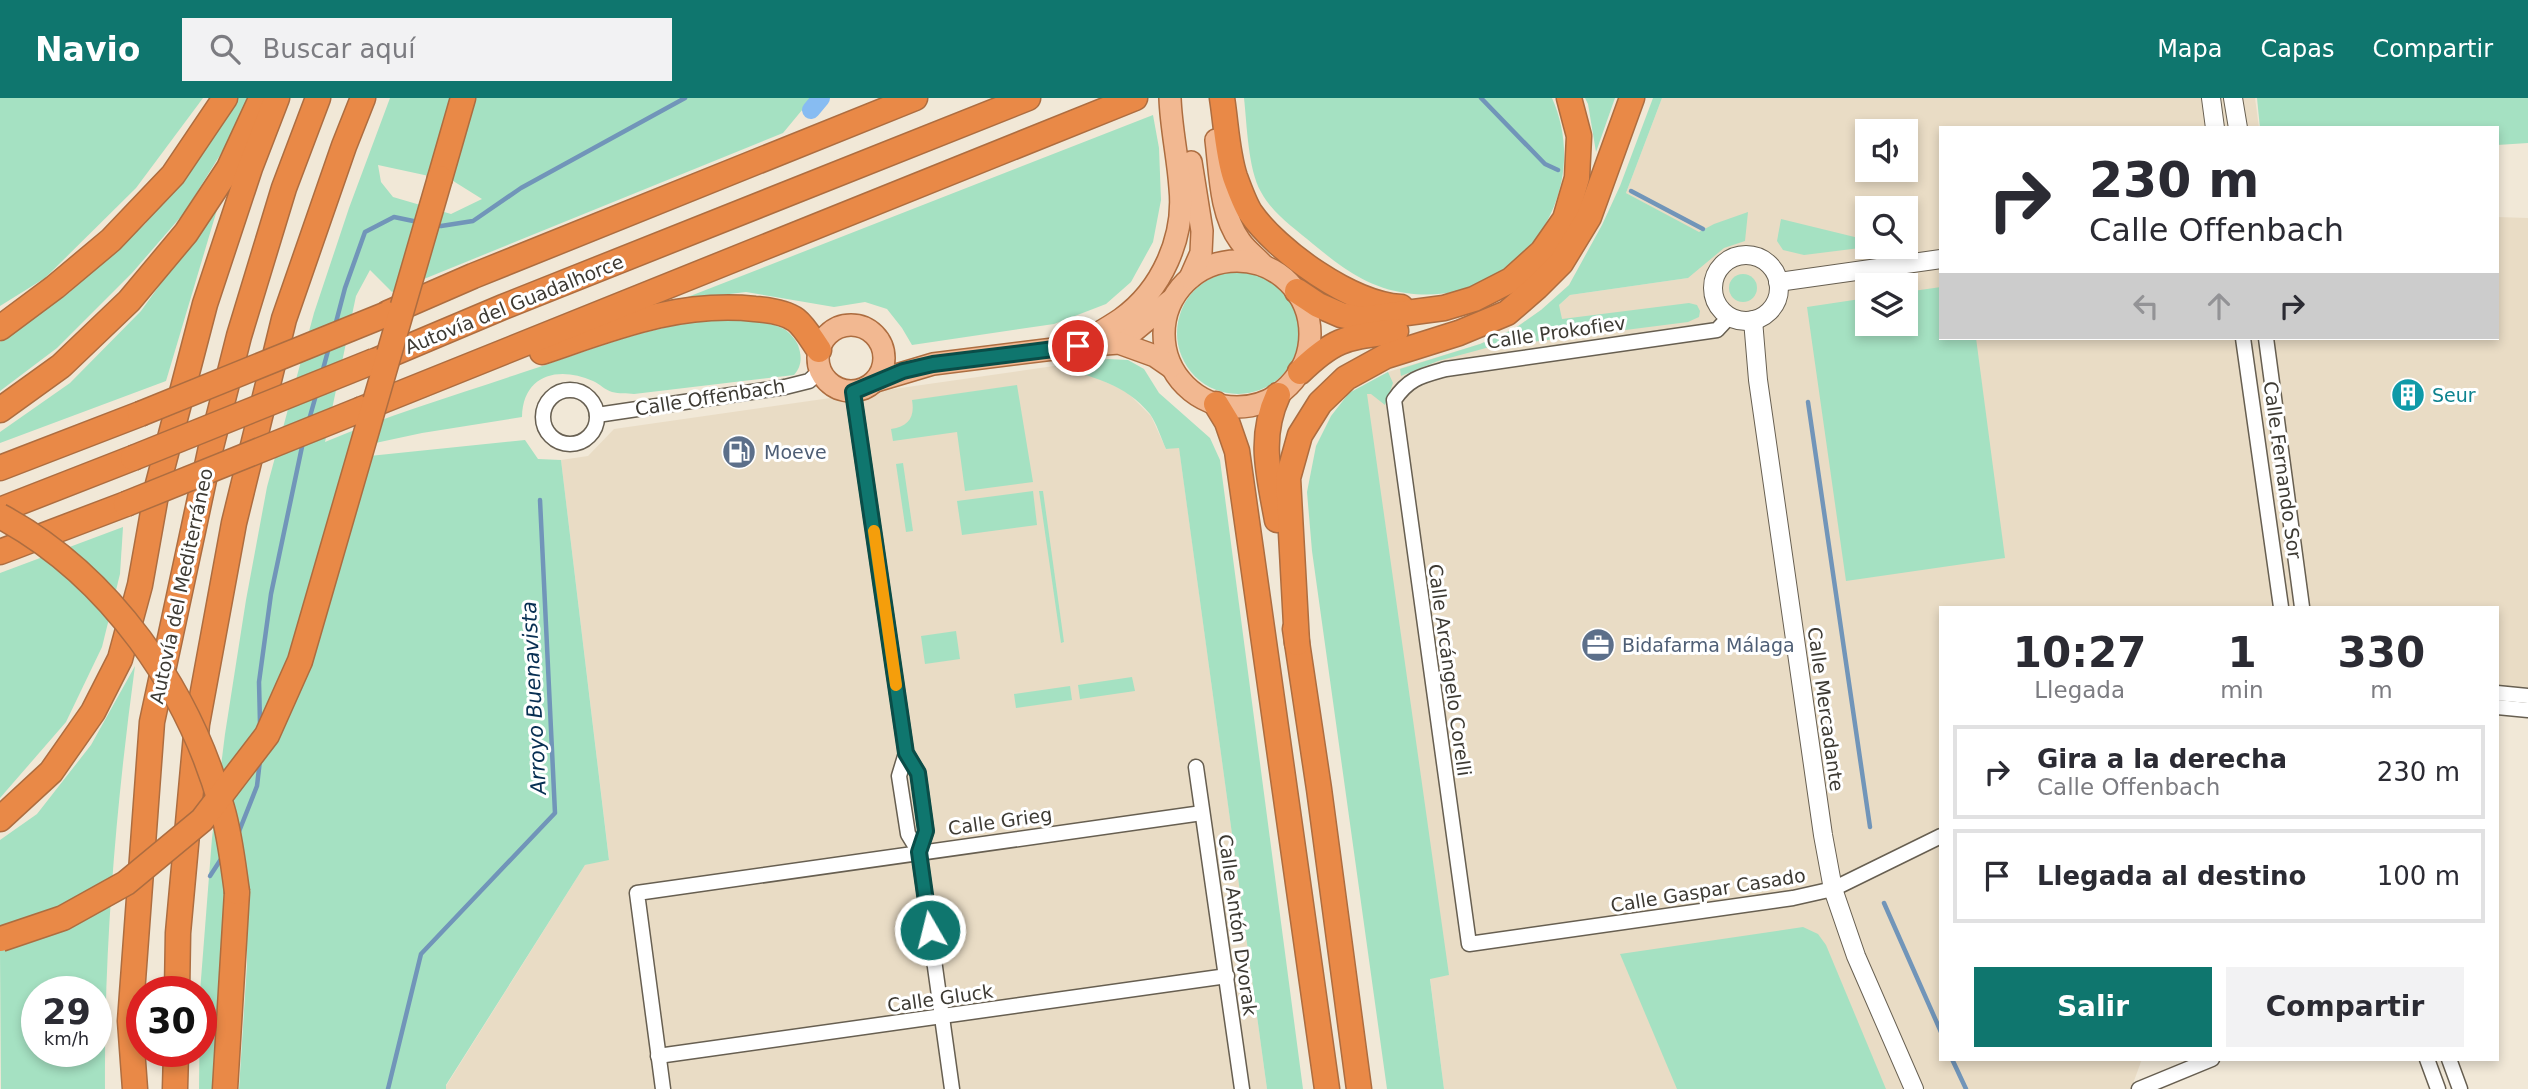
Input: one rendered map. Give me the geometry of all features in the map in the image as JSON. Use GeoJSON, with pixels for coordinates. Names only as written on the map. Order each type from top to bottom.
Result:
{"type":"FeatureCollection","features":[{"type":"Feature","properties":{"kind":"highway"},"geometry":{"type":"LineString","coordinates":[[0,328],[55,288],[111,240],[173,175],[225,98]]}},
{"type":"Feature","properties":{"kind":"highway"},"geometry":{"type":"LineString","coordinates":[[0,410],[61,366],[129,301],[186,233],[229,169],[261,98]]}},
{"type":"Feature","properties":{"kind":"highway"},"geometry":{"type":"LineString","coordinates":[[0,819],[51,772],[93,712],[120,659],[140,585],[158,484],[205,304],[250,168],[277,98]]}},
{"type":"Feature","properties":{"kind":"highway","name":"Autovía del Mediterráneo"},"geometry":{"type":"LineString","coordinates":[[135,1089],[130,1021],[152,722],[211,447],[239,336],[284,188],[318,98]]}},
{"type":"Feature","properties":{"kind":"highway","name":"Autovía del Mediterráneo"},"geometry":{"type":"LineString","coordinates":[[177,976],[178,933],[197,724],[234,523],[284,319],[363,98]]}},
{"type":"Feature","properties":{"kind":"highway"},"geometry":{"type":"LineString","coordinates":[[0,939],[63,918],[126,883],[202,820],[267,735],[300,661],[463,98]]}},
{"type":"Feature","properties":{"kind":"highway","name":"Autovía del Guadalhorce"},"geometry":{"type":"LineString","coordinates":[[0,468],[140,414],[915,98]]}},
{"type":"Feature","properties":{"kind":"highway","name":"Autovía del Guadalhorce"},"geometry":{"type":"LineString","coordinates":[[0,510],[374,361],[503,306],[1028,98]]}},
{"type":"Feature","properties":{"kind":"highway"},"geometry":{"type":"LineString","coordinates":[[1222,98],[1234,176],[1250,211],[1270,235],[1329,282],[1364,298],[1396,306],[1444,308]]}},
{"type":"Feature","properties":{"kind":"highway"},"geometry":{"type":"LineString","coordinates":[[1297,291],[1341,316],[1361,319],[1444,308],[1474,299],[1511,280],[1542,252],[1565,219],[1577,178],[1579,135],[1569,98]]}},
{"type":"Feature","properties":{"kind":"highway"},"geometry":{"type":"LineString","coordinates":[[1297,643],[1288,478],[1300,435],[1320,403],[1346,378],[1386,356],[1459,333],[1507,313],[1561,263],[1589,217],[1632,98]]}},
{"type":"Feature","properties":{"kind":"highway"},"geometry":{"type":"LineString","coordinates":[[0,552],[126,504],[1130,100]]}},
{"type":"Feature","properties":{"kind":"highway"},"geometry":{"type":"LineString","coordinates":[[1300,372],[1333,344],[1353,337],[1435,325],[1484,312],[1537,287]]}},
{"type":"Feature","properties":{"kind":"highway"},"geometry":{"type":"LineString","coordinates":[[452,372],[526,358],[643,317],[685,309],[724,306],[772,311],[796,320],[819,360]]}},
{"type":"Feature","properties":{"kind":"highway"},"geometry":{"type":"LineString","coordinates":[[1278,395],[1270,413],[1265,443],[1297,643],[1359,1089]]}},
{"type":"Feature","properties":{"kind":"highway"},"geometry":{"type":"LineString","coordinates":[[1216,404],[1227,422],[1237,451],[1327,1089]]}},
{"type":"Feature","properties":{"kind":"highway"},"geometry":{"type":"LineString","coordinates":[[0,516],[45,545],[82,575],[135,634],[178,697],[201,747],[222,808],[237,892],[225,1089]]}},
{"type":"Feature","properties":{"kind":"highway"},"geometry":{"type":"LineString","coordinates":[[175,1089],[176,1067]]}},
{"type":"Feature","properties":{"kind":"main road"},"geometry":{"type":"LineString","coordinates":[[1078,346],[1122,318],[1142,300],[1164,269],[1177,240],[1181,190],[1170,98]]}},
{"type":"Feature","properties":{"kind":"main road"},"geometry":{"type":"LineString","coordinates":[[1078,346],[1135,330],[1172,300],[1190,278],[1201,253],[1202,231],[1180,98]]}},
{"type":"Feature","properties":{"kind":"main road"},"geometry":{"type":"LineString","coordinates":[[1211,98],[1223,194],[1230,223],[1240,242],[1263,265]]}},
{"type":"Feature","properties":{"kind":"main road"},"geometry":{"type":"LineString","coordinates":[[933,364],[905,359],[881,343],[864,327],[853,325],[831,331],[824,339],[819,360],[824,379],[833,387],[853,392],[876,381],[933,364],[1078,346],[1119,344],[1137,348],[1171,367],[1190,390],[1216,404],[1248,407],[1278,395],[1300,372],[1309,352],[1311,331],[1307,310],[1297,291],[1282,275],[1263,265],[1244,261],[1225,261],[1206,267],[1190,278]]}},
{"type":"Feature","properties":{"kind":"main road"},"geometry":{"type":"LineString","coordinates":[[1171,367],[1164,333],[1172,300]]}},
{"type":"Feature","properties":{"kind":"main road"},"geometry":{"type":"LineString","coordinates":[[876,381],[885,362],[881,343]]}},
{"type":"Feature","properties":{"kind":"street"},"geometry":{"type":"LineString","coordinates":[[2211,98],[2215,126]]}},
{"type":"Feature","properties":{"kind":"street"},"geometry":{"type":"LineString","coordinates":[[2233,98],[2238,126]]}},
{"type":"Feature","properties":{"kind":"street"},"geometry":{"type":"LineString","coordinates":[[1747,255],[1767,263],[1778,282],[1778,292],[1770,310],[1753,320],[1737,320],[1721,310],[1713,290],[1718,269],[1726,261],[1747,255]]}},
{"type":"Feature","properties":{"kind":"street"},"geometry":{"type":"LineString","coordinates":[[1778,282],[1939,259]]}},
{"type":"Feature","properties":{"kind":"street","name":"Calle Prokofiev"},"geometry":{"type":"LineString","coordinates":[[1394,400],[1405,385],[1419,377],[1446,369],[1717,330],[1730,316]]}},
{"type":"Feature","properties":{"kind":"street","name":"Calle Mercadante"},"geometry":{"type":"LineString","coordinates":[[1753,320],[1762,407],[1822,835],[1833,889],[1856,956],[1914,1089]]}},
{"type":"Feature","properties":{"kind":"street","name":"Calle Fernando Sor"},"geometry":{"type":"LineString","coordinates":[[2243,340],[2281,606]]}},
{"type":"Feature","properties":{"kind":"street","name":"Calle Fernando Sor"},"geometry":{"type":"LineString","coordinates":[[2266,340],[2302,606]]}},
{"type":"Feature","properties":{"kind":"street","name":"Calle Offenbach"},"geometry":{"type":"LineString","coordinates":[[597,415],[810,381],[819,360]]}},
{"type":"Feature","properties":{"kind":"street"},"geometry":{"type":"LineString","coordinates":[[853,392],[906,753],[899,776],[908,834],[919,852],[953,1089]]}},
{"type":"Feature","properties":{"kind":"street","name":"Calle Arcángelo Corelli"},"geometry":{"type":"LineString","coordinates":[[1394,400],[1469,944]]}},
{"type":"Feature","properties":{"kind":"street"},"geometry":{"type":"LineString","coordinates":[[2499,694],[2528,696]]}},
{"type":"Feature","properties":{"kind":"street"},"geometry":{"type":"LineString","coordinates":[[2499,707],[2528,710]]}},
{"type":"Feature","properties":{"kind":"street","name":"Calle Antón Dvorak"},"geometry":{"type":"LineString","coordinates":[[1196,767],[1242,1089]]}},
{"type":"Feature","properties":{"kind":"street","name":"Calle Grieg"},"geometry":{"type":"LineString","coordinates":[[658,1056],[637,893],[1202,813]]}},
{"type":"Feature","properties":{"kind":"street","name":"Calle Gaspar Casado"},"geometry":{"type":"LineString","coordinates":[[1469,944],[1793,898],[1833,889],[1939,837]]}},
{"type":"Feature","properties":{"kind":"street","name":"Calle Gluck"},"geometry":{"type":"LineString","coordinates":[[658,1056],[1227,976]]}},
{"type":"Feature","properties":{"kind":"street"},"geometry":{"type":"LineString","coordinates":[[658,1056],[663,1089]]}},
{"type":"Feature","properties":{"kind":"street"},"geometry":{"type":"LineString","coordinates":[[2139,1089],[2207,1061]]}},
{"type":"Feature","properties":{"kind":"street"},"geometry":{"type":"LineString","coordinates":[[2428,1061],[2438,1089]]}},
{"type":"Feature","properties":{"kind":"street"},"geometry":{"type":"LineString","coordinates":[[2450,1061],[2460,1089]]}},
{"type":"Feature","properties":{"kind":"shaded area"},"geometry":{"type":"Polygon","coordinates":[[[1662,98],[2255,98],[2259,126],[1939,126],[1939,340],[2499,340],[2499,217],[2528,218],[2528,702],[2499,696],[2499,606],[1939,606],[1939,1061],[2141,1061],[2131,1089],[1444,1089],[1430,978],[1448,975],[1364,385],[1388,372],[1480,344],[1514,329],[1541,310],[1559,305],[1570,295],[1688,278],[1699,233],[1626,193],[1662,98]]]}},
{"type":"Feature","properties":{"kind":"shaded area"},"geometry":{"type":"Polygon","coordinates":[[[1054,366],[1095,377],[1127,392],[1151,416],[1166,449],[1179,447],[1267,1089],[446,1089],[585,865],[609,859],[561,460],[588,456],[614,429],[1054,366]]]}},
{"type":"Feature","properties":{"kind":"green space"},"geometry":{"type":"Polygon","coordinates":[[[0,98],[203,98],[136,188],[45,278],[0,306],[0,98]]]}},
{"type":"Feature","properties":{"kind":"green space"},"geometry":{"type":"Polygon","coordinates":[[[237,98],[249,98],[235,131],[184,213],[132,273],[57,348],[0,391],[0,342],[70,292],[145,224],[199,158],[237,98]]]}},
{"type":"Feature","properties":{"kind":"green space"},"geometry":{"type":"Polygon","coordinates":[[[390,98],[450,98],[429,176],[378,165],[381,182],[393,197],[451,214],[482,199],[450,179],[474,98],[812,98],[783,133],[392,292],[370,270],[356,296],[325,442],[398,414],[602,345],[684,324],[735,320],[775,325],[786,330],[796,341],[800,364],[794,375],[634,394],[612,392],[580,376],[556,374],[545,377],[529,391],[522,417],[422,433],[352,448],[350,458],[525,440],[538,459],[561,460],[609,860],[585,865],[446,1085],[446,1089],[239,1089],[247,964],[247,894],[220,1089],[199,1089],[199,1067],[217,1067],[217,976],[201,976],[212,838],[246,600],[267,487],[314,313],[390,98]]]}},
{"type":"Feature","properties":{"kind":"green space"},"geometry":{"type":"Polygon","coordinates":[[[1244,98],[1552,98],[1563,135],[1563,172],[1554,207],[1536,239],[1511,264],[1481,283],[1445,293],[1406,293],[1379,286],[1334,261],[1284,220],[1266,200],[1253,171],[1244,98]]]}},
{"type":"Feature","properties":{"kind":"green space"},"geometry":{"type":"Polygon","coordinates":[[[1585,98],[1615,98],[1596,152],[1588,104],[1585,98]]]}},
{"type":"Feature","properties":{"kind":"green space"},"geometry":{"type":"Polygon","coordinates":[[[1653,98],[1662,98],[1626,193],[1699,232],[1748,212],[1745,241],[1724,248],[1688,278],[1570,295],[1559,305],[1562,319],[1689,303],[1697,305],[1699,317],[1688,322],[1486,348],[1438,361],[1401,376],[1400,369],[1480,344],[1514,329],[1569,285],[1620,186],[1653,98]]]}},
{"type":"Feature","properties":{"kind":"green space"},"geometry":{"type":"Polygon","coordinates":[[[2257,98],[2528,98],[2528,143],[2499,145],[2499,126],[2260,126],[2257,98]]]}},
{"type":"Feature","properties":{"kind":"green space"},"geometry":{"type":"Polygon","coordinates":[[[1153,115],[1159,148],[1161,200],[1153,242],[1131,282],[1106,304],[1054,324],[912,345],[887,309],[865,302],[834,307],[746,292],[680,300],[1153,115]]]}},
{"type":"Feature","properties":{"kind":"green space"},"geometry":{"type":"Polygon","coordinates":[[[219,203],[166,381],[0,443],[0,432],[70,383],[141,311],[219,203]]]}},
{"type":"Feature","properties":{"kind":"green space"},"geometry":{"type":"Polygon","coordinates":[[[1781,219],[1855,237],[1855,249],[1804,255],[1783,250],[1777,241],[1781,219]]]}},
{"type":"Feature","properties":{"kind":"green space"},"geometry":{"type":"Polygon","coordinates":[[[1238,272],[1261,277],[1281,290],[1294,310],[1299,333],[1294,356],[1281,376],[1261,389],[1238,394],[1215,389],[1195,376],[1182,356],[1177,333],[1182,310],[1195,290],[1215,277],[1238,272]]]}},
{"type":"Feature","properties":{"kind":"green space"},"geometry":{"type":"Polygon","coordinates":[[[1743,274],[1753,278],[1757,288],[1753,298],[1743,302],[1733,298],[1729,288],[1733,278],[1743,274]]]}},
{"type":"Feature","properties":{"kind":"green space"},"geometry":{"type":"Polygon","coordinates":[[[1939,287],[1939,340],[1976,340],[2005,558],[1846,581],[1807,307],[1855,300],[1855,336],[1918,336],[1918,290],[1939,287]]]}},
{"type":"Feature","properties":{"kind":"green space"},"geometry":{"type":"Polygon","coordinates":[[[1108,359],[1128,360],[1144,369],[1159,393],[1210,438],[1220,460],[1303,1089],[1267,1089],[1179,448],[1166,449],[1150,414],[1130,395],[1106,382],[1054,366],[1108,359]]]}},
{"type":"Feature","properties":{"kind":"green space"},"geometry":{"type":"Polygon","coordinates":[[[1388,372],[1393,383],[1385,405],[1367,394],[1449,975],[1430,979],[1444,1089],[1387,1089],[1312,551],[1307,492],[1316,446],[1331,416],[1349,393],[1388,372]]]}},
{"type":"Feature","properties":{"kind":"green space"},"geometry":{"type":"Polygon","coordinates":[[[1017,385],[1033,482],[965,491],[957,432],[893,441],[891,429],[902,426],[909,420],[913,411],[912,400],[1017,385]]]}},
{"type":"Feature","properties":{"kind":"green space"},"geometry":{"type":"Polygon","coordinates":[[[903,463],[913,531],[906,532],[896,464],[903,463]]]}},
{"type":"Feature","properties":{"kind":"green space"},"geometry":{"type":"Polygon","coordinates":[[[1033,491],[1037,525],[962,535],[957,501],[1033,491]]]}},
{"type":"Feature","properties":{"kind":"green space"},"geometry":{"type":"Polygon","coordinates":[[[1039,491],[1043,491],[1064,642],[1061,643],[1039,491]]]}},
{"type":"Feature","properties":{"kind":"green space"},"geometry":{"type":"Polygon","coordinates":[[[123,527],[120,574],[102,647],[66,722],[0,798],[0,573],[123,527]]]}},
{"type":"Feature","properties":{"kind":"green space"},"geometry":{"type":"Polygon","coordinates":[[[956,631],[960,659],[925,664],[921,636],[956,631]]]}},
{"type":"Feature","properties":{"kind":"green space"},"geometry":{"type":"Polygon","coordinates":[[[135,666],[112,877],[107,976],[21,976],[21,1067],[105,1067],[105,1089],[1,1089],[0,951],[54,931],[0,928],[0,840],[37,814],[91,745],[135,666]]]}},
{"type":"Feature","properties":{"kind":"green space"},"geometry":{"type":"Polygon","coordinates":[[[1132,677],[1135,691],[1080,699],[1078,685],[1132,677]]]}},
{"type":"Feature","properties":{"kind":"green space"},"geometry":{"type":"Polygon","coordinates":[[[1070,686],[1072,700],[1016,708],[1014,694],[1070,686]]]}},
{"type":"Feature","properties":{"kind":"green space"},"geometry":{"type":"Polygon","coordinates":[[[1803,927],[1818,934],[1826,945],[1886,1089],[1677,1089],[1620,954],[1803,927]]]}},
{"type":"Feature","properties":{"kind":"waterway"},"geometry":{"type":"LineString","coordinates":[[434,225],[473,221],[521,188],[685,98]]}},
{"type":"Feature","properties":{"kind":"waterway"},"geometry":{"type":"LineString","coordinates":[[811,110],[821,98]]}},
{"type":"Feature","properties":{"kind":"waterway"},"geometry":{"type":"LineString","coordinates":[[1481,98],[1545,164],[1558,170]]}},
{"type":"Feature","properties":{"kind":"waterway"},"geometry":{"type":"LineString","coordinates":[[1631,191],[1703,229]]}},
{"type":"Feature","properties":{"kind":"waterway"},"geometry":{"type":"LineString","coordinates":[[335,326],[365,232],[394,217],[418,222]]}},
{"type":"Feature","properties":{"kind":"waterway"},"geometry":{"type":"LineString","coordinates":[[322,373],[329,347]]}},
{"type":"Feature","properties":{"kind":"waterway"},"geometry":{"type":"LineString","coordinates":[[309,420],[316,395]]}},
{"type":"Feature","properties":{"kind":"waterway"},"geometry":{"type":"LineString","coordinates":[[1808,402],[1870,827]]}},
{"type":"Feature","properties":{"kind":"waterway"},"geometry":{"type":"LineString","coordinates":[[260,723],[259,682],[271,594],[303,442]]}},
{"type":"Feature","properties":{"kind":"waterway","name":"Arroyo Buenavista"},"geometry":{"type":"LineString","coordinates":[[388,1089],[421,954],[555,813],[540,500]]}},
{"type":"Feature","properties":{"kind":"waterway"},"geometry":{"type":"LineString","coordinates":[[238,834],[257,786],[260,760]]}},
{"type":"Feature","properties":{"kind":"waterway"},"geometry":{"type":"LineString","coordinates":[[210,876],[223,856]]}},
{"type":"Feature","properties":{"kind":"waterway"},"geometry":{"type":"LineString","coordinates":[[1884,903],[1939,1027]]}},
{"type":"Feature","properties":{"kind":"waterway"},"geometry":{"type":"LineString","coordinates":[[1953,1061],[1966,1089]]}},
{"type":"Feature","properties":{"kind":"slow traffic"},"geometry":{"type":"LineString","coordinates":[[874,531],[896,685]]}},
{"type":"Feature","properties":{"kind":"place","name":"Seur"},"geometry":{"type":"Point","coordinates":[2408,395]}},
{"type":"Feature","properties":{"kind":"place","name":"Moeve"},"geometry":{"type":"Point","coordinates":[739,452]}},
{"type":"Feature","properties":{"kind":"place","name":"Bidafarma Málaga"},"geometry":{"type":"Point","coordinates":[1598,645]}},
{"type":"Feature","properties":{"kind":"route"},"geometry":{"type":"LineString","coordinates":[[930,930],[919,852],[926,831],[918,773],[906,753],[861,432],[853,392],[903,371],[933,364],[1078,346]]}}]}
